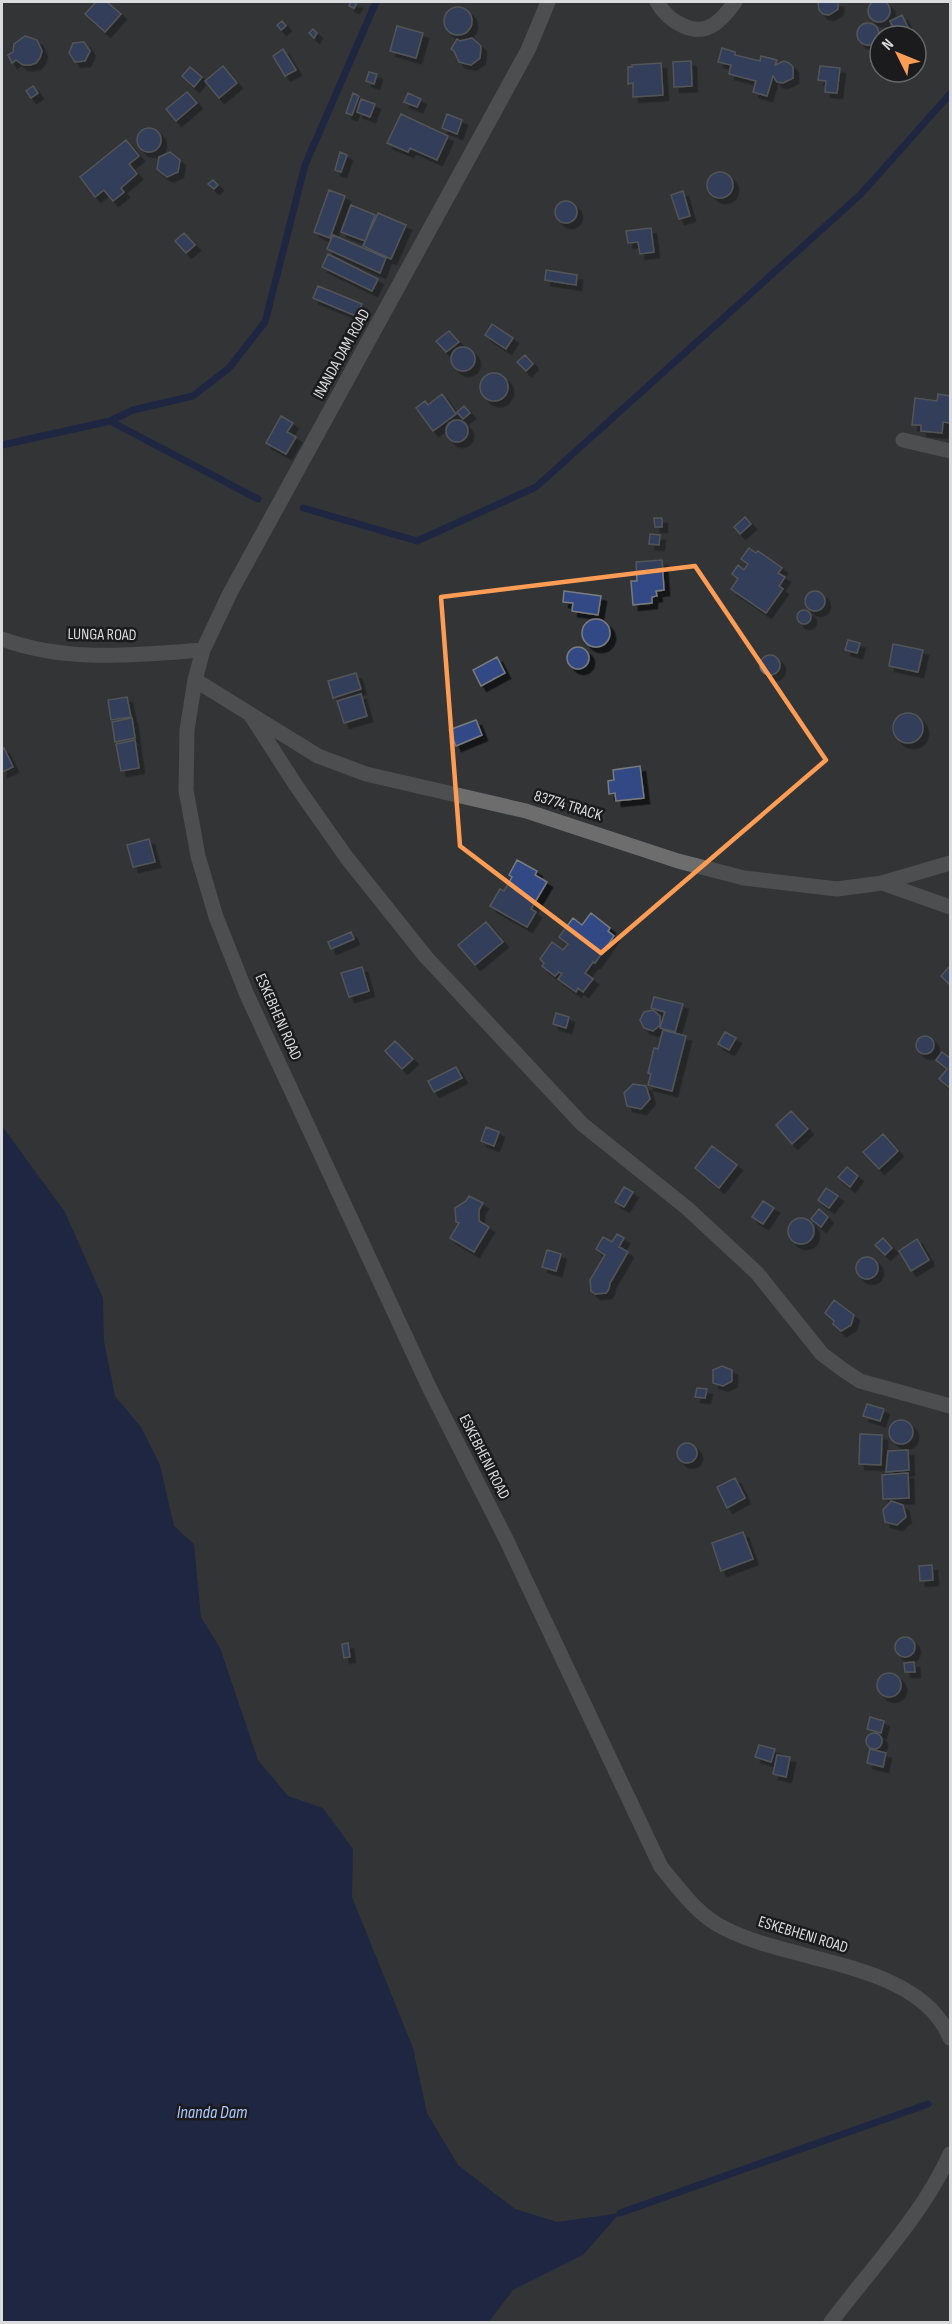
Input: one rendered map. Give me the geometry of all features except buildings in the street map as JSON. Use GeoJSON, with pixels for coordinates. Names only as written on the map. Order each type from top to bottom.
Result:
{"type":"FeatureCollection","features":[{"type":"Feature","properties":{"kind":"street","name":"INANDA DAM ROAD"},"geometry":{"type":"LineString","coordinates":[[187,730],[195,680],[203,650],[230,593],[528,50],[548,2]]}},
{"type":"Feature","properties":{"kind":"street"},"geometry":{"type":"LineString","coordinates":[[657,2],[668,18],[686,27],[702,30],[717,22],[735,2]]}},
{"type":"Feature","properties":{"kind":"street"},"geometry":{"type":"LineString","coordinates":[[903,440],[951,450]]}},
{"type":"Feature","properties":{"kind":"street","name":"LUNGA ROAD"},"geometry":{"type":"LineString","coordinates":[[2,639],[76,656],[130,656],[203,650]]}},
{"type":"Feature","properties":{"kind":"street","name":"83774 TRACK"},"geometry":{"type":"LineString","coordinates":[[195,680],[318,756],[366,774],[526,811],[689,864],[744,878],[837,889],[882,883],[951,863]]}},
{"type":"Feature","properties":{"kind":"street"},"geometry":{"type":"LineString","coordinates":[[250,714],[297,787],[347,858],[419,948],[582,1124],[687,1208],[758,1273],[822,1354],[860,1381],[951,1406]]}},
{"type":"Feature","properties":{"kind":"street","name":"ESKEBHENI ROAD"},"geometry":{"type":"LineString","coordinates":[[187,730],[186,790],[198,856],[216,917],[247,994],[429,1387],[506,1539],[625,1794],[662,1867],[687,1898],[715,1922],[761,1944],[816,1957],[882,1979],[912,1995],[938,2015],[951,2038]]}},
{"type":"Feature","properties":{"kind":"street"},"geometry":{"type":"LineString","coordinates":[[882,883],[951,907]]}},
{"type":"Feature","properties":{"kind":"street"},"geometry":{"type":"LineString","coordinates":[[831,2322],[917,2211],[951,2154]]}},
{"type":"Feature","properties":{"kind":"highlighted area"},"geometry":{"type":"Polygon","coordinates":[[[695,566],[826,760],[601,953],[460,846],[441,597],[695,566]]]}},
{"type":"Feature","properties":{"kind":"water","name":"Inanda Dam"},"geometry":{"type":"Polygon","coordinates":[[[2,1126],[65,1212],[103,1298],[104,1341],[115,1396],[141,1427],[160,1465],[174,1526],[194,1544],[201,1617],[220,1648],[258,1760],[288,1796],[323,1808],[353,1849],[352,1897],[413,2048],[427,2113],[458,2165],[515,2209],[557,2222],[620,2213],[583,2255],[513,2290],[489,2322],[2,2322],[2,1126]]]}},
{"type":"Feature","properties":{"kind":"waterway"},"geometry":{"type":"LineString","coordinates":[[110,421],[133,410],[193,396],[229,368],[265,322],[305,165],[376,2]]}},
{"type":"Feature","properties":{"kind":"waterway"},"geometry":{"type":"LineString","coordinates":[[303,508],[417,541],[536,487],[861,194],[950,94]]}},
{"type":"Feature","properties":{"kind":"waterway"},"geometry":{"type":"LineString","coordinates":[[2,445],[110,421],[258,499]]}},
{"type":"Feature","properties":{"kind":"waterway"},"geometry":{"type":"LineString","coordinates":[[620,2213],[928,2104]]}}]}
